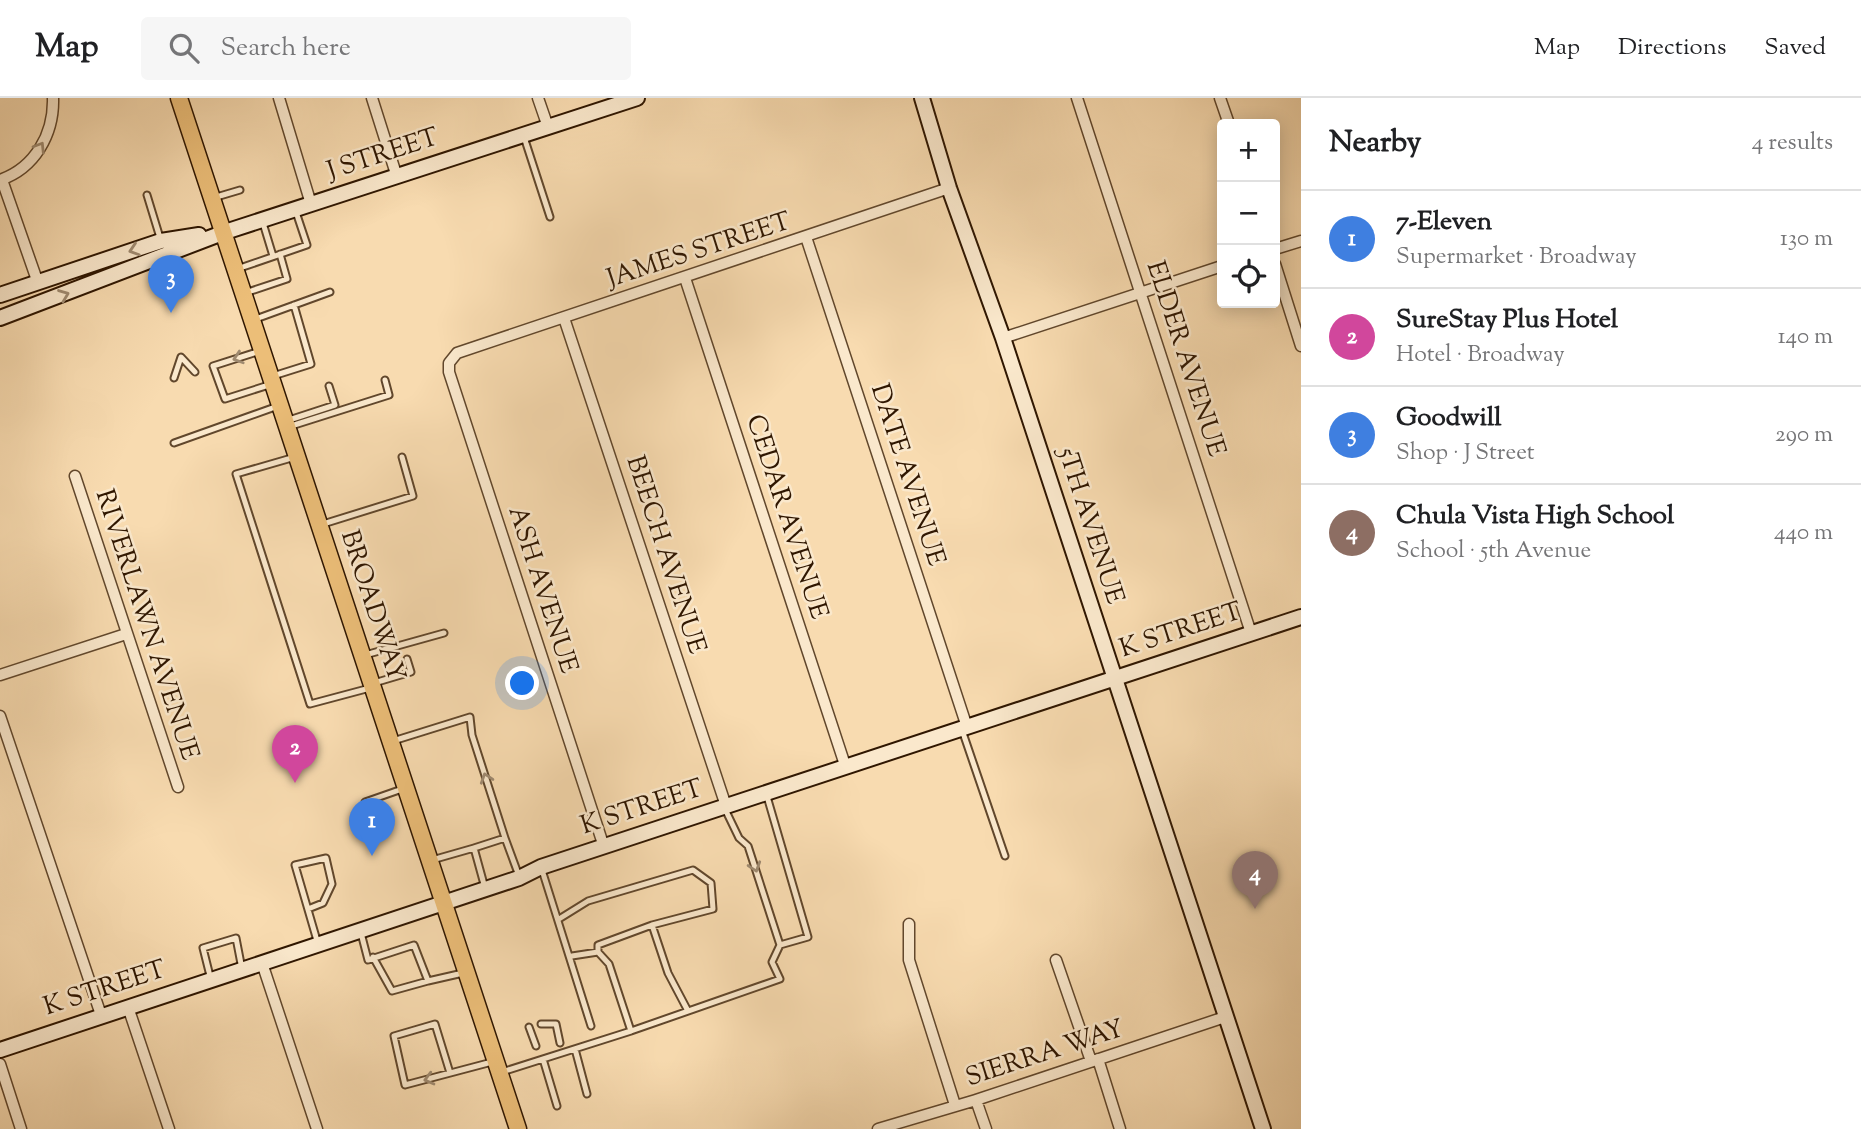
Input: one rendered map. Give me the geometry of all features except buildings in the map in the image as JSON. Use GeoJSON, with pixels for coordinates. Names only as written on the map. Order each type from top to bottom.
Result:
{"type":"FeatureCollection","features":[{"type":"Feature","properties":{"kind":"main road","name":"BROADWAY"},"geometry":{"type":"LineString","coordinates":[[179,98],[518,1129]]}},
{"type":"Feature","properties":{"kind":"street"},"geometry":{"type":"LineString","coordinates":[[38,283],[1,180],[29,162],[42,145],[51,123],[53,98]]}},
{"type":"Feature","properties":{"kind":"street"},"geometry":{"type":"LineString","coordinates":[[279,98],[311,204]]}},
{"type":"Feature","properties":{"kind":"street"},"geometry":{"type":"LineString","coordinates":[[372,98],[397,177]]}},
{"type":"Feature","properties":{"kind":"street"},"geometry":{"type":"LineString","coordinates":[[538,98],[548,127]]}},
{"type":"Feature","properties":{"kind":"street","name":"J STREET"},"geometry":{"type":"LineString","coordinates":[[0,318],[225,232],[637,98]]}},
{"type":"Feature","properties":{"kind":"street","name":"5TH AVENUE"},"geometry":{"type":"LineString","coordinates":[[922,98],[949,188],[1003,338],[1263,1129]]}},
{"type":"Feature","properties":{"kind":"street","name":"ELDER AVENUE"},"geometry":{"type":"LineString","coordinates":[[1077,98],[1251,633]]}},
{"type":"Feature","properties":{"kind":"street"},"geometry":{"type":"LineString","coordinates":[[1220,98],[1227,119]]}},
{"type":"Feature","properties":{"kind":"street","name":"JAMES STREET"},"geometry":{"type":"LineString","coordinates":[[461,352],[949,188]]}},
{"type":"Feature","properties":{"kind":"street","name":"J STREET"},"geometry":{"type":"LineString","coordinates":[[0,295],[161,241],[225,232]]}},
{"type":"Feature","properties":{"kind":"street","name":"DATE AVENUE"},"geometry":{"type":"LineString","coordinates":[[807,237],[965,728]]}},
{"type":"Feature","properties":{"kind":"street"},"geometry":{"type":"LineString","coordinates":[[1280,247],[1301,240]]}},
{"type":"Feature","properties":{"kind":"street"},"geometry":{"type":"LineString","coordinates":[[1003,338],[1217,268]]}},
{"type":"Feature","properties":{"kind":"street","name":"CEDAR AVENUE"},"geometry":{"type":"LineString","coordinates":[[685,278],[846,768]]}},
{"type":"Feature","properties":{"kind":"street"},"geometry":{"type":"LineString","coordinates":[[1280,280],[1301,346]]}},
{"type":"Feature","properties":{"kind":"street","name":"BEECH AVENUE"},"geometry":{"type":"LineString","coordinates":[[564,318],[725,807]]}},
{"type":"Feature","properties":{"kind":"street","name":"ASH AVENUE"},"geometry":{"type":"LineString","coordinates":[[461,352],[451,358],[449,372],[604,846]]}},
{"type":"Feature","properties":{"kind":"street","name":"RIVERLAWN AVENUE"},"geometry":{"type":"LineString","coordinates":[[75,476],[178,787]]}},
{"type":"Feature","properties":{"kind":"street","name":"K STREET"},"geometry":{"type":"LineString","coordinates":[[0,1050],[519,878],[541,867],[604,846],[1301,617]]}},
{"type":"Feature","properties":{"kind":"street"},"geometry":{"type":"LineString","coordinates":[[0,675],[126,634]]}},
{"type":"Feature","properties":{"kind":"street"},"geometry":{"type":"LineString","coordinates":[[0,716],[101,1015]]}},
{"type":"Feature","properties":{"kind":"street"},"geometry":{"type":"LineString","coordinates":[[909,924],[909,960],[955,1105]]}},
{"type":"Feature","properties":{"kind":"street"},"geometry":{"type":"LineString","coordinates":[[1056,960],[1121,1129]]}},
{"type":"Feature","properties":{"kind":"street"},"geometry":{"type":"LineString","coordinates":[[262,963],[317,1129]]}},
{"type":"Feature","properties":{"kind":"street"},"geometry":{"type":"LineString","coordinates":[[128,1007],[169,1129]]}},
{"type":"Feature","properties":{"kind":"street","name":"SIERRA WAY"},"geometry":{"type":"LineString","coordinates":[[878,1129],[976,1100],[1225,1017]]}},
{"type":"Feature","properties":{"kind":"street"},"geometry":{"type":"LineString","coordinates":[[0,1064],[21,1129]]}},
{"type":"Feature","properties":{"kind":"street"},"geometry":{"type":"LineString","coordinates":[[976,1100],[986,1129]]}},
{"type":"Feature","properties":{"kind":"lane"},"geometry":{"type":"LineString","coordinates":[[523,134],[550,217]]}},
{"type":"Feature","properties":{"kind":"lane"},"geometry":{"type":"LineString","coordinates":[[213,198],[240,190]]}},
{"type":"Feature","properties":{"kind":"lane"},"geometry":{"type":"LineString","coordinates":[[147,195],[161,241]]}},
{"type":"Feature","properties":{"kind":"lane"},"geometry":{"type":"LineString","coordinates":[[237,269],[307,245],[295,209]]}},
{"type":"Feature","properties":{"kind":"lane"},"geometry":{"type":"LineString","coordinates":[[245,293],[287,279],[262,220]]}},
{"type":"Feature","properties":{"kind":"lane"},"geometry":{"type":"LineString","coordinates":[[253,320],[330,292]]}},
{"type":"Feature","properties":{"kind":"lane"},"geometry":{"type":"LineString","coordinates":[[263,349],[213,366],[225,399],[312,364],[294,305]]}},
{"type":"Feature","properties":{"kind":"lane"},"geometry":{"type":"LineString","coordinates":[[174,378],[181,357],[195,372]]}},
{"type":"Feature","properties":{"kind":"lane"},"geometry":{"type":"LineString","coordinates":[[287,424],[389,395],[385,380]]}},
{"type":"Feature","properties":{"kind":"lane"},"geometry":{"type":"LineString","coordinates":[[287,424],[335,405],[329,386]]}},
{"type":"Feature","properties":{"kind":"lane"},"geometry":{"type":"LineString","coordinates":[[174,443],[281,405]]}},
{"type":"Feature","properties":{"kind":"lane"},"geometry":{"type":"LineString","coordinates":[[298,456],[236,474],[310,704],[411,672],[407,659]]}},
{"type":"Feature","properties":{"kind":"lane"},"geometry":{"type":"LineString","coordinates":[[320,525],[413,496],[402,457]]}},
{"type":"Feature","properties":{"kind":"lane"},"geometry":{"type":"LineString","coordinates":[[362,655],[444,633]]}},
{"type":"Feature","properties":{"kind":"lane"},"geometry":{"type":"LineString","coordinates":[[390,742],[470,717],[472,735],[519,878]]}},
{"type":"Feature","properties":{"kind":"lane"},"geometry":{"type":"LineString","coordinates":[[965,728],[1006,856]]}},
{"type":"Feature","properties":{"kind":"lane"},"geometry":{"type":"LineString","coordinates":[[365,802],[405,788]]}},
{"type":"Feature","properties":{"kind":"lane"},"geometry":{"type":"LineString","coordinates":[[766,793],[808,937],[780,945]]}},
{"type":"Feature","properties":{"kind":"lane"},"geometry":{"type":"LineString","coordinates":[[450,1073],[435,1024],[394,1036],[405,1085],[450,1073],[543,1059],[780,979],[772,962],[780,945],[748,846],[739,838],[725,807]]}},
{"type":"Feature","properties":{"kind":"lane"},"geometry":{"type":"LineString","coordinates":[[429,861],[505,838]]}},
{"type":"Feature","properties":{"kind":"lane"},"geometry":{"type":"LineString","coordinates":[[474,848],[485,888]]}},
{"type":"Feature","properties":{"kind":"lane"},"geometry":{"type":"LineString","coordinates":[[308,909],[323,903],[332,884],[326,858],[295,865],[318,944]]}},
{"type":"Feature","properties":{"kind":"lane"},"geometry":{"type":"LineString","coordinates":[[541,867],[572,956],[592,1026]]}},
{"type":"Feature","properties":{"kind":"lane"},"geometry":{"type":"LineString","coordinates":[[559,919],[588,901],[693,870],[711,883],[713,909],[652,925],[598,945],[598,951],[609,964],[631,1031]]}},
{"type":"Feature","properties":{"kind":"lane"},"geometry":{"type":"LineString","coordinates":[[652,925],[668,973],[688,1011]]}},
{"type":"Feature","properties":{"kind":"lane"},"geometry":{"type":"LineString","coordinates":[[361,930],[368,960],[414,945],[428,981]]}},
{"type":"Feature","properties":{"kind":"lane"},"geometry":{"type":"LineString","coordinates":[[211,980],[204,948],[236,938],[243,969]]}},
{"type":"Feature","properties":{"kind":"lane"},"geometry":{"type":"LineString","coordinates":[[572,956],[598,951]]}},
{"type":"Feature","properties":{"kind":"lane"},"geometry":{"type":"LineString","coordinates":[[373,957],[392,991],[465,973]]}},
{"type":"Feature","properties":{"kind":"lane"},"geometry":{"type":"LineString","coordinates":[[541,1024],[556,1024],[560,1043]]}},
{"type":"Feature","properties":{"kind":"lane"},"geometry":{"type":"LineString","coordinates":[[529,1027],[536,1046]]}},
{"type":"Feature","properties":{"kind":"lane"},"geometry":{"type":"LineString","coordinates":[[575,1049],[587,1094]]}},
{"type":"Feature","properties":{"kind":"lane"},"geometry":{"type":"LineString","coordinates":[[543,1059],[557,1107]]}},
{"type":"Feature","properties":{"kind":"place","name":"Goodwill"},"geometry":{"type":"Point","coordinates":[171,313]}},
{"type":"Feature","properties":{"kind":"place","name":"SureStay Plus Hotel"},"geometry":{"type":"Point","coordinates":[295,783]}},
{"type":"Feature","properties":{"kind":"place","name":"7-Eleven"},"geometry":{"type":"Point","coordinates":[372,856]}},
{"type":"Feature","properties":{"kind":"place","name":"Chula Vista High School"},"geometry":{"type":"Point","coordinates":[1255,909]}}]}
